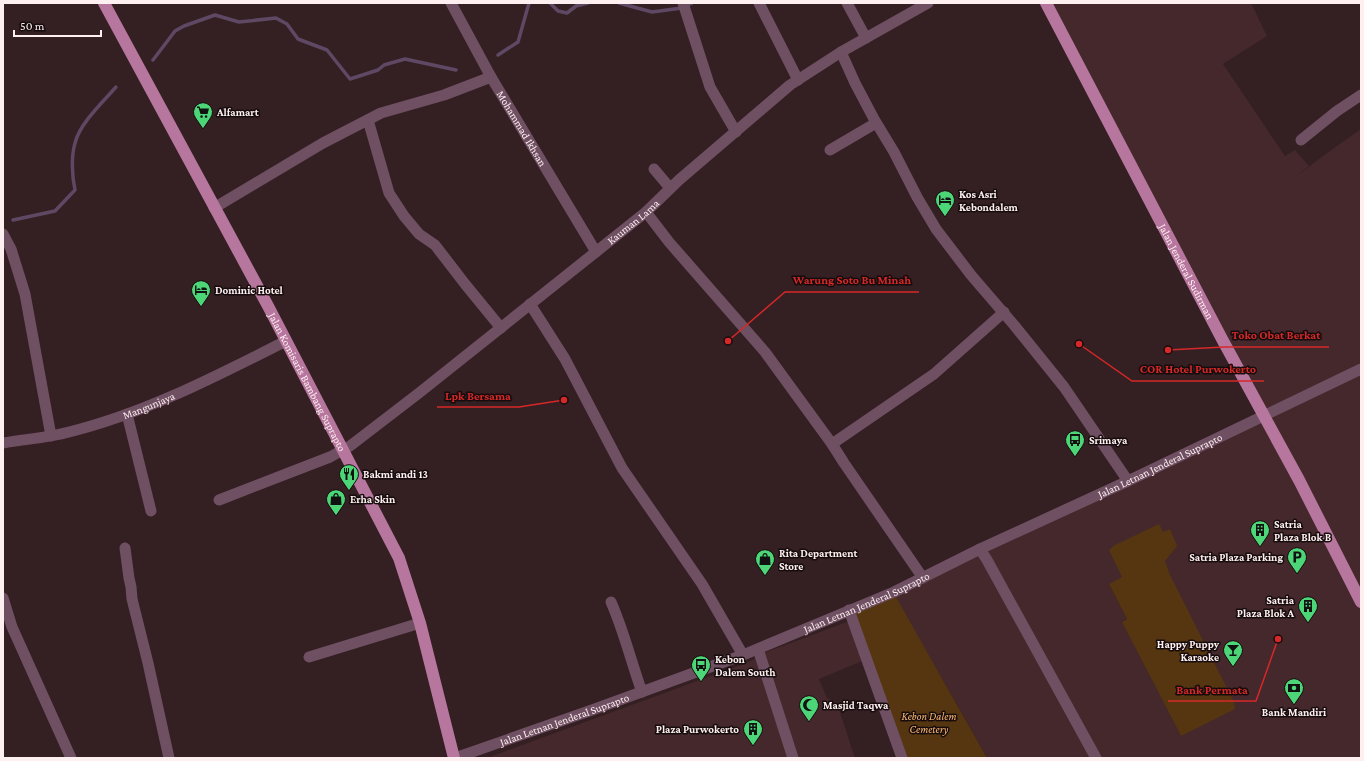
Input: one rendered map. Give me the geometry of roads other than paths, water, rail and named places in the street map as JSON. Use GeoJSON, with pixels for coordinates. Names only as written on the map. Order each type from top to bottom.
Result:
{"type":"FeatureCollection","features":[{"type":"Feature","properties":{"kind":"main road","name":"Jalan Komisaris Bambang Suprapto"},"geometry":{"type":"LineString","coordinates":[[104,3],[286,341],[398,558],[420,623],[455,758]]}},
{"type":"Feature","properties":{"kind":"main road","name":"Jalan Jenderal Sudirman"},"geometry":{"type":"LineString","coordinates":[[1046,3],[1222,339],[1299,480],[1361,602]]}},
{"type":"Feature","properties":{"kind":"street","name":"Mohammad Ikhsan"},"geometry":{"type":"LineString","coordinates":[[451,3],[491,77],[596,252]]}},
{"type":"Feature","properties":{"kind":"street"},"geometry":{"type":"LineString","coordinates":[[759,3],[798,80]]}},
{"type":"Feature","properties":{"kind":"street"},"geometry":{"type":"LineString","coordinates":[[847,3],[866,38]]}},
{"type":"Feature","properties":{"kind":"street","name":"Kauman Lama"},"geometry":{"type":"LineString","coordinates":[[219,500],[238,494],[330,457],[350,446],[419,393],[646,212],[670,188],[790,85],[841,52],[928,3]]}},
{"type":"Feature","properties":{"kind":"street"},"geometry":{"type":"LineString","coordinates":[[684,6],[710,87],[736,132]]}},
{"type":"Feature","properties":{"kind":"street"},"geometry":{"type":"LineString","coordinates":[[841,52],[876,123],[894,152],[917,197],[936,229],[971,275],[1004,312],[1064,387],[1128,481]]}},
{"type":"Feature","properties":{"kind":"street"},"geometry":{"type":"LineString","coordinates":[[214,208],[323,143],[368,120],[381,114],[444,95],[491,77]]}},
{"type":"Feature","properties":{"kind":"street"},"geometry":{"type":"LineString","coordinates":[[1301,140],[1337,111],[1361,95]]}},
{"type":"Feature","properties":{"kind":"street"},"geometry":{"type":"LineString","coordinates":[[368,120],[389,193],[404,216],[419,234],[435,245],[501,328]]}},
{"type":"Feature","properties":{"kind":"street"},"geometry":{"type":"LineString","coordinates":[[830,150],[876,123]]}},
{"type":"Feature","properties":{"kind":"street"},"geometry":{"type":"LineString","coordinates":[[654,169],[670,188]]}},
{"type":"Feature","properties":{"kind":"street"},"geometry":{"type":"LineString","coordinates":[[646,212],[669,242],[765,352],[832,444],[923,578]]}},
{"type":"Feature","properties":{"kind":"street"},"geometry":{"type":"LineString","coordinates":[[3,234],[11,249],[25,294],[50,436]]}},
{"type":"Feature","properties":{"kind":"street"},"geometry":{"type":"LineString","coordinates":[[530,304],[565,359],[622,468],[702,584],[743,655]]}},
{"type":"Feature","properties":{"kind":"street"},"geometry":{"type":"LineString","coordinates":[[832,444],[934,374],[1004,312]]}},
{"type":"Feature","properties":{"kind":"street","name":"Mangunjaya"},"geometry":{"type":"LineString","coordinates":[[3,443],[70,432],[127,414],[162,401],[286,341]]}},
{"type":"Feature","properties":{"kind":"street","name":"Jalan Letnan Jenderal Suprapto"},"geometry":{"type":"LineString","coordinates":[[455,758],[743,655],[894,592],[980,549],[1128,481],[1361,369]]}},
{"type":"Feature","properties":{"kind":"street"},"geometry":{"type":"LineString","coordinates":[[127,414],[151,511]]}},
{"type":"Feature","properties":{"kind":"street"},"geometry":{"type":"LineString","coordinates":[[125,548],[132,599],[169,758]]}},
{"type":"Feature","properties":{"kind":"street"},"geometry":{"type":"LineString","coordinates":[[980,549],[1096,758]]}},
{"type":"Feature","properties":{"kind":"street"},"geometry":{"type":"LineString","coordinates":[[3,598],[12,627],[71,758]]}},
{"type":"Feature","properties":{"kind":"street"},"geometry":{"type":"LineString","coordinates":[[612,602],[622,628],[642,692]]}},
{"type":"Feature","properties":{"kind":"street"},"geometry":{"type":"LineString","coordinates":[[849,610],[902,758]]}},
{"type":"Feature","properties":{"kind":"street"},"geometry":{"type":"LineString","coordinates":[[309,657],[420,623]]}},
{"type":"Feature","properties":{"kind":"street"},"geometry":{"type":"LineString","coordinates":[[758,649],[793,758]]}},
{"type":"Feature","properties":{"kind":"waterway"},"geometry":{"type":"LineString","coordinates":[[498,55],[518,42],[529,3]]}},
{"type":"Feature","properties":{"kind":"waterway"},"geometry":{"type":"LineString","coordinates":[[550,3],[558,11],[567,13],[576,6],[588,3]]}},
{"type":"Feature","properties":{"kind":"waterway"},"geometry":{"type":"LineString","coordinates":[[619,3],[652,12],[682,8],[692,3]]}},
{"type":"Feature","properties":{"kind":"waterway"},"geometry":{"type":"LineString","coordinates":[[153,60],[175,31],[184,26],[215,15],[239,22],[276,18],[287,24],[298,39],[327,50],[350,79],[378,70],[384,65],[405,59],[456,70]]}},
{"type":"Feature","properties":{"kind":"waterway"},"geometry":{"type":"LineString","coordinates":[[13,220],[55,211],[75,190],[72,160],[78,135],[92,113],[116,87]]}},
{"type":"Feature","properties":{"kind":"place","name":"Alfamart"},"geometry":{"type":"Point","coordinates":[203,129]}},
{"type":"Feature","properties":{"kind":"place","name":"Kos Asri Kebondalem"},"geometry":{"type":"Point","coordinates":[945,217]}},
{"type":"Feature","properties":{"kind":"place","name":"Dominic Hotel"},"geometry":{"type":"Point","coordinates":[201,307]}},
{"type":"Feature","properties":{"kind":"place","name":"Warung Soto Bu Minah"},"geometry":{"type":"Point","coordinates":[728,341]}},
{"type":"Feature","properties":{"kind":"place","name":"COR Hotel Purwokerto"},"geometry":{"type":"Point","coordinates":[1079,344]}},
{"type":"Feature","properties":{"kind":"place","name":"Toko Obat Berkat"},"geometry":{"type":"Point","coordinates":[1168,350]}},
{"type":"Feature","properties":{"kind":"place","name":"Lpk Bersama"},"geometry":{"type":"Point","coordinates":[564,400]}},
{"type":"Feature","properties":{"kind":"place","name":"Srimaya"},"geometry":{"type":"Point","coordinates":[1075,457]}},
{"type":"Feature","properties":{"kind":"place","name":"Bakmi andi 13"},"geometry":{"type":"Point","coordinates":[349,491]}},
{"type":"Feature","properties":{"kind":"place","name":"Erha Skin"},"geometry":{"type":"Point","coordinates":[336,516]}},
{"type":"Feature","properties":{"kind":"place","name":"Satria Plaza Blok B"},"geometry":{"type":"Point","coordinates":[1260,547]}},
{"type":"Feature","properties":{"kind":"place","name":"Satria Plaza Parking"},"geometry":{"type":"Point","coordinates":[1297,574]}},
{"type":"Feature","properties":{"kind":"place","name":"Rita Department Store"},"geometry":{"type":"Point","coordinates":[765,576]}},
{"type":"Feature","properties":{"kind":"place","name":"Satria Plaza Blok A"},"geometry":{"type":"Point","coordinates":[1308,623]}},
{"type":"Feature","properties":{"kind":"place","name":"Bank Permata"},"geometry":{"type":"Point","coordinates":[1278,639]}},
{"type":"Feature","properties":{"kind":"place","name":"Happy Puppy Karaoke"},"geometry":{"type":"Point","coordinates":[1233,667]}},
{"type":"Feature","properties":{"kind":"place","name":"Kebon Dalem South"},"geometry":{"type":"Point","coordinates":[701,682]}},
{"type":"Feature","properties":{"kind":"place","name":"Bank Mandiri"},"geometry":{"type":"Point","coordinates":[1294,705]}},
{"type":"Feature","properties":{"kind":"place","name":"Masjid Taqwa"},"geometry":{"type":"Point","coordinates":[809,722]}},
{"type":"Feature","properties":{"kind":"place","name":"Plaza Purwokerto"},"geometry":{"type":"Point","coordinates":[753,746]}},
{"type":"Feature","properties":{"kind":"park label","name":"Kebon Dalem Cemetery"},"geometry":{"type":"Point","coordinates":[929,722]}}]}
